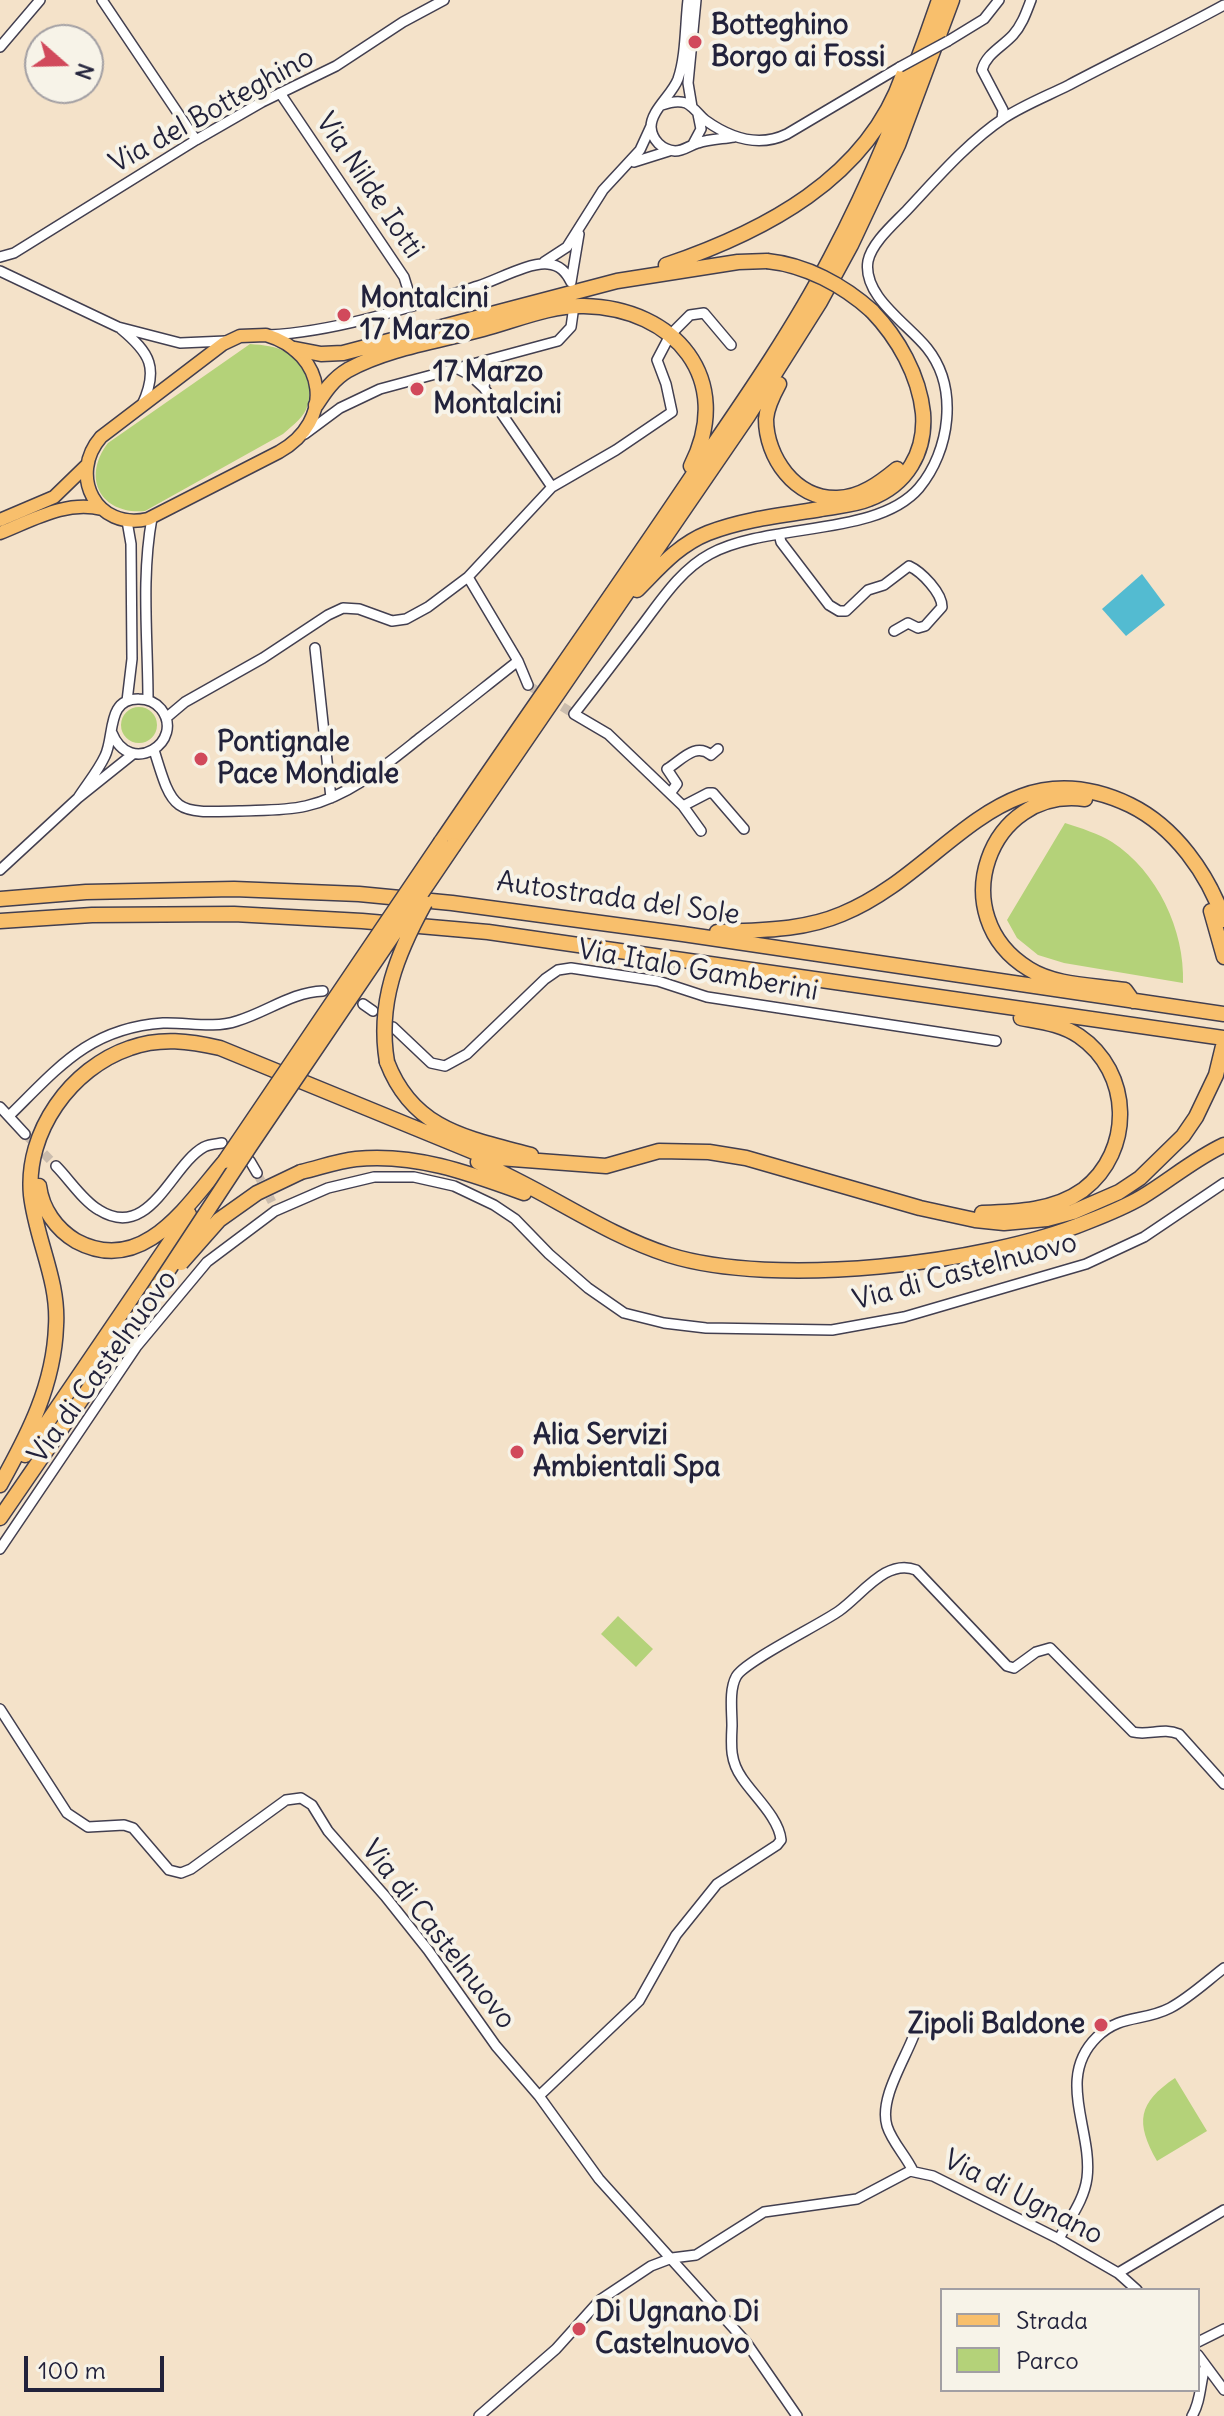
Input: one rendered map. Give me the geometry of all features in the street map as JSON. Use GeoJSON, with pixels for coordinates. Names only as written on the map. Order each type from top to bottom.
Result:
{"type":"FeatureCollection","features":[{"type":"Feature","properties":{"kind":"highway"},"geometry":{"type":"LineString","coordinates":[[0,1518],[127,1333],[758,379],[831,257],[903,104],[939,0]]}},
{"type":"Feature","properties":{"kind":"highway"},"geometry":{"type":"LineString","coordinates":[[0,1492],[225,1161],[616,609],[748,416],[820,302],[851,245],[898,145],[952,0]]}},
{"type":"Feature","properties":{"kind":"highway"},"geometry":{"type":"LineString","coordinates":[[617,281],[707,251],[757,229],[794,208],[825,184],[851,158],[884,115],[899,88],[910,56],[931,22]]}},
{"type":"Feature","properties":{"kind":"highway"},"geometry":{"type":"LineString","coordinates":[[295,349],[321,354],[350,352],[573,291],[724,263],[791,265],[817,275],[854,296],[899,346],[921,399],[924,428],[919,454],[907,474],[886,491],[868,500],[755,520],[693,539],[665,560],[616,609]]}},
{"type":"Feature","properties":{"kind":"highway"},"geometry":{"type":"LineString","coordinates":[[538,314],[579,299],[680,275],[769,265]]}},
{"type":"Feature","properties":{"kind":"highway"},"geometry":{"type":"LineString","coordinates":[[820,302],[811,331],[771,398],[766,416],[768,438],[777,463],[793,482],[816,495],[838,498],[879,484],[899,468],[911,450],[915,428],[912,400],[896,353],[870,313]]}},
{"type":"Feature","properties":{"kind":"highway"},"geometry":{"type":"LineString","coordinates":[[316,405],[333,380],[353,367],[382,356],[538,314],[583,306],[627,315],[665,330],[681,345],[694,362],[706,396],[704,433],[696,456],[660,524]]}},
{"type":"Feature","properties":{"kind":"highway"},"geometry":{"type":"LineString","coordinates":[[683,934],[791,929],[841,915],[880,895],[1001,804],[1034,792],[1067,789],[1089,790],[1112,798],[1158,823],[1191,858],[1224,920]]}},
{"type":"Feature","properties":{"kind":"highway"},"geometry":{"type":"LineString","coordinates":[[1133,1001],[1125,990],[1050,978],[1035,972],[1010,954],[995,937],[983,906],[981,886],[984,872],[999,837],[1012,822],[1030,810],[1052,801],[1088,799],[1123,810],[1149,826],[1196,881],[1213,914],[1224,957]]}},
{"type":"Feature","properties":{"kind":"highway"},"geometry":{"type":"LineString","coordinates":[[448,844],[394,967],[383,1024],[387,1062],[404,1097],[435,1123],[490,1144],[562,1163]]}},
{"type":"Feature","properties":{"kind":"highway","name":"Autostrada del Sole"},"geometry":{"type":"LineString","coordinates":[[0,899],[86,892],[219,889],[359,894],[452,903],[683,934],[1224,1014]]}},
{"type":"Feature","properties":{"kind":"highway","name":"Autostrada del Sole"},"geometry":{"type":"LineString","coordinates":[[0,921],[92,915],[234,914],[362,921],[573,942],[997,1005],[1223,1045]]}},
{"type":"Feature","properties":{"kind":"highway"},"geometry":{"type":"LineString","coordinates":[[943,1213],[1018,1212],[1056,1204],[1083,1190],[1099,1175],[1117,1141],[1121,1107],[1117,1087],[1100,1055],[1078,1036],[1058,1025],[1007,1016],[997,1005]]}},
{"type":"Feature","properties":{"kind":"highway"},"geometry":{"type":"LineString","coordinates":[[0,1485],[37,1414],[48,1383],[55,1343],[55,1299],[31,1194],[36,1150],[49,1117],[74,1084],[90,1070],[130,1048],[157,1042],[183,1041],[220,1048],[471,1152],[497,1159],[606,1166],[659,1151],[709,1152],[746,1158],[943,1213],[975,1220],[1023,1223],[1073,1212],[1119,1192],[1147,1173],[1183,1136],[1206,1099],[1223,1045]]}},
{"type":"Feature","properties":{"kind":"highway"},"geometry":{"type":"LineString","coordinates":[[225,1161],[164,1231],[147,1242],[122,1251],[100,1250],[71,1238],[48,1213],[38,1176],[44,1140],[64,1102],[93,1074],[131,1052],[166,1046],[194,1047],[250,1065],[499,1171],[611,1233],[669,1255],[720,1267],[788,1270],[862,1267],[969,1254],[1036,1241],[1140,1198],[1224,1145]]}},
{"type":"Feature","properties":{"kind":"highway"},"geometry":{"type":"LineString","coordinates":[[1114,1210],[1158,1175],[1182,1150],[1202,1123],[1224,1076]]}},
{"type":"Feature","properties":{"kind":"highway"},"geometry":{"type":"LineString","coordinates":[[127,1333],[219,1220],[257,1193],[301,1172],[353,1159],[396,1158],[441,1165],[566,1207]]}},
{"type":"Feature","properties":{"kind":"main road"},"geometry":{"type":"LineString","coordinates":[[0,533],[64,509],[81,506],[102,509],[127,521],[152,518],[279,452],[300,438],[311,422],[316,405],[313,374],[295,349],[266,335],[243,336],[229,341],[101,437],[93,447],[87,465],[88,485],[102,509]]}},
{"type":"Feature","properties":{"kind":"main road"},"geometry":{"type":"LineString","coordinates":[[0,520],[54,497],[87,465]]}},
{"type":"Feature","properties":{"kind":"street"},"geometry":{"type":"LineString","coordinates":[[0,47],[40,0]]}},
{"type":"Feature","properties":{"kind":"street"},"geometry":{"type":"LineString","coordinates":[[102,0],[196,140]]}},
{"type":"Feature","properties":{"kind":"street","name":"Via del Botteghino"},"geometry":{"type":"LineString","coordinates":[[0,257],[14,253],[196,140],[280,93],[323,74],[403,22],[444,0]]}},
{"type":"Feature","properties":{"kind":"street"},"geometry":{"type":"LineString","coordinates":[[266,335],[318,330],[406,307],[479,286],[540,264],[565,250],[603,190],[630,164],[643,146],[654,114],[679,76],[688,0]]}},
{"type":"Feature","properties":{"kind":"street"},"geometry":{"type":"LineString","coordinates":[[693,144],[701,129],[688,83],[696,0]]}},
{"type":"Feature","properties":{"kind":"street"},"geometry":{"type":"LineString","coordinates":[[630,164],[671,150],[683,150],[693,144],[734,137],[762,141],[782,136],[984,19],[999,0]]}},
{"type":"Feature","properties":{"kind":"street"},"geometry":{"type":"LineString","coordinates":[[1002,119],[1003,110],[982,70],[985,61],[1012,37],[1024,20],[1031,0]]}},
{"type":"Feature","properties":{"kind":"street"},"geometry":{"type":"LineString","coordinates":[[701,831],[671,792],[608,734],[574,714],[689,569],[722,548],[873,517],[896,507],[917,490],[932,471],[942,449],[948,418],[942,379],[929,350],[874,290],[867,274],[869,257],[885,233],[941,173],[1002,119],[1224,5]]}},
{"type":"Feature","properties":{"kind":"street","name":"Via Nilde Iotti"},"geometry":{"type":"LineString","coordinates":[[280,93],[404,277],[409,293],[406,307]]}},
{"type":"Feature","properties":{"kind":"street"},"geometry":{"type":"LineString","coordinates":[[662,105],[674,101],[695,110],[734,137]]}},
{"type":"Feature","properties":{"kind":"street"},"geometry":{"type":"LineString","coordinates":[[651,126],[657,142],[671,150]]}},
{"type":"Feature","properties":{"kind":"street"},"geometry":{"type":"LineString","coordinates":[[540,264],[553,264],[561,268],[571,282],[580,229]]}},
{"type":"Feature","properties":{"kind":"street"},"geometry":{"type":"LineString","coordinates":[[0,271],[118,327],[180,343],[229,341]]}},
{"type":"Feature","properties":{"kind":"street"},"geometry":{"type":"LineString","coordinates":[[300,438],[330,414],[384,388],[560,340],[571,327],[573,313]]}},
{"type":"Feature","properties":{"kind":"street"},"geometry":{"type":"LineString","coordinates":[[166,718],[185,702],[263,658],[335,611],[359,609],[392,621],[406,619],[428,607],[468,577],[552,487],[616,450],[672,412],[657,360],[671,334],[690,315],[704,313],[731,345]]}},
{"type":"Feature","properties":{"kind":"street"},"geometry":{"type":"LineString","coordinates":[[118,327],[142,348],[150,365],[151,380],[141,407]]}},
{"type":"Feature","properties":{"kind":"street"},"geometry":{"type":"LineString","coordinates":[[484,388],[485,374],[492,359]]}},
{"type":"Feature","properties":{"kind":"street"},"geometry":{"type":"LineString","coordinates":[[457,369],[484,388],[552,487]]}},
{"type":"Feature","properties":{"kind":"street"},"geometry":{"type":"LineString","coordinates":[[148,700],[147,581],[152,518]]}},
{"type":"Feature","properties":{"kind":"street"},"geometry":{"type":"LineString","coordinates":[[78,798],[106,755],[115,713],[127,701],[132,659],[131,544],[127,521]]}},
{"type":"Feature","properties":{"kind":"street"},"geometry":{"type":"LineString","coordinates":[[779,534],[781,542],[829,605],[839,611],[846,611],[868,590],[884,585],[903,569],[909,566],[915,569],[941,597],[942,607],[925,626],[918,628],[908,623],[894,631]]}},
{"type":"Feature","properties":{"kind":"street"},"geometry":{"type":"LineString","coordinates":[[468,577],[518,661],[528,685]]}},
{"type":"Feature","properties":{"kind":"street"},"geometry":{"type":"LineString","coordinates":[[315,648],[331,798]]}},
{"type":"Feature","properties":{"kind":"street"},"geometry":{"type":"LineString","coordinates":[[154,750],[173,800],[184,810],[288,809],[331,798],[376,772],[518,661]]}},
{"type":"Feature","properties":{"kind":"street"},"geometry":{"type":"LineString","coordinates":[[0,870],[78,798],[133,754],[154,750],[165,736],[166,718],[160,708],[148,700],[127,701]]}},
{"type":"Feature","properties":{"kind":"street"},"geometry":{"type":"LineString","coordinates":[[112,733],[121,748],[133,754]]}},
{"type":"Feature","properties":{"kind":"street"},"geometry":{"type":"LineString","coordinates":[[671,792],[677,784],[667,769],[699,748],[711,755],[718,749]]}},
{"type":"Feature","properties":{"kind":"street"},"geometry":{"type":"LineString","coordinates":[[683,806],[713,793],[744,829]]}},
{"type":"Feature","properties":{"kind":"street","name":"Via Italo Gamberini"},"geometry":{"type":"LineString","coordinates":[[393,1027],[431,1063],[445,1066],[467,1054],[545,979],[558,970],[571,968],[658,981],[707,997],[996,1041]]}},
{"type":"Feature","properties":{"kind":"street"},"geometry":{"type":"LineString","coordinates":[[9,1116],[67,1060],[97,1039],[134,1025],[235,1022],[306,991],[323,991]]}},
{"type":"Feature","properties":{"kind":"street"},"geometry":{"type":"LineString","coordinates":[[363,1004],[373,1011]]}},
{"type":"Feature","properties":{"kind":"street"},"geometry":{"type":"LineString","coordinates":[[0,1107],[25,1134]]}},
{"type":"Feature","properties":{"kind":"street"},"geometry":{"type":"LineString","coordinates":[[56,1166],[97,1210],[111,1216],[127,1217],[139,1214],[154,1202],[196,1153],[207,1145],[222,1143]]}},
{"type":"Feature","properties":{"kind":"street"},"geometry":{"type":"LineString","coordinates":[[250,1161],[257,1173]]}},
{"type":"Feature","properties":{"kind":"street","name":"Via di Castelnuovo"},"geometry":{"type":"LineString","coordinates":[[0,1549],[137,1346],[207,1262],[274,1207],[328,1188],[374,1177],[414,1177],[454,1186],[515,1219],[588,1288],[624,1313],[664,1323],[706,1328],[832,1330],[904,1317],[1086,1264],[1144,1237],[1224,1183]]}},
{"type":"Feature","properties":{"kind":"street"},"geometry":{"type":"LineString","coordinates":[[539,2096],[639,2001],[676,1935],[717,1884],[781,1840],[775,1822],[732,1760],[733,1689],[736,1677],[752,1663],[843,1609],[885,1572],[906,1566],[916,1570],[1007,1666],[1014,1668],[1036,1652],[1050,1648],[1133,1732],[1143,1735],[1171,1731],[1179,1734],[1224,1784]]}},
{"type":"Feature","properties":{"kind":"street","name":"Via di Castelnuovo"},"geometry":{"type":"LineString","coordinates":[[0,1709],[67,1813],[88,1827],[124,1825],[133,1828],[175,1873],[191,1869],[286,1800],[307,1800],[328,1831],[394,1907],[599,2179],[746,2342],[797,2416]]}},
{"type":"Feature","properties":{"kind":"street"},"geometry":{"type":"LineString","coordinates":[[1059,2239],[1082,2197],[1087,2176],[1076,2085],[1078,2069],[1086,2052],[1098,2036],[1114,2024],[1168,2009],[1224,1968]]}},
{"type":"Feature","properties":{"kind":"street"},"geometry":{"type":"LineString","coordinates":[[913,2171],[889,2131],[886,2111],[893,2082],[912,2044],[918,2024]]}},
{"type":"Feature","properties":{"kind":"street","name":"Via di Ugnano"},"geometry":{"type":"LineString","coordinates":[[479,2416],[556,2349],[600,2300],[643,2271],[672,2258],[688,2258],[701,2253],[764,2212],[857,2199],[913,2171],[933,2176],[1059,2239],[1118,2273],[1135,2288]]}},
{"type":"Feature","properties":{"kind":"street"},"geometry":{"type":"LineString","coordinates":[[1118,2273],[1224,2210]]}},
{"type":"Feature","properties":{"kind":"street"},"geometry":{"type":"LineString","coordinates":[[1200,2341],[1224,2329]]}},
{"type":"Feature","properties":{"kind":"street"},"geometry":{"type":"LineString","coordinates":[[1200,2358],[1224,2390]]}},
{"type":"Feature","properties":{"kind":"street"},"geometry":{"type":"LineString","coordinates":[[1192,2416],[1200,2399],[1205,2367]]}},
{"type":"Feature","properties":{"kind":"green space"},"geometry":{"type":"Polygon","coordinates":[[[250,344],[283,351],[303,368],[310,390],[306,409],[298,420],[283,434],[145,511],[130,511],[107,500],[96,481],[96,469],[108,443],[250,344]]]}},
{"type":"Feature","properties":{"kind":"green space"},"geometry":{"type":"Polygon","coordinates":[[[139,707],[152,712],[157,725],[152,738],[139,743],[126,738],[121,725],[126,712],[139,707]]]}},
{"type":"Feature","properties":{"kind":"green space"},"geometry":{"type":"Polygon","coordinates":[[[1065,823],[1112,842],[1128,854],[1155,885],[1179,943],[1183,983],[1064,963],[1038,955],[1017,938],[1007,920],[1065,823]]]}},
{"type":"Feature","properties":{"kind":"green space"},"geometry":{"type":"Polygon","coordinates":[[[618,1616],[653,1649],[636,1667],[601,1634],[618,1616]]]}},
{"type":"Feature","properties":{"kind":"green space"},"geometry":{"type":"Polygon","coordinates":[[[1175,2078],[1207,2131],[1157,2161],[1145,2135],[1144,2114],[1153,2096],[1175,2078]]]}},
{"type":"Feature","properties":{"kind":"water"},"geometry":{"type":"Polygon","coordinates":[[[1142,574],[1165,605],[1126,636],[1102,609],[1142,574]]]}},
{"type":"Feature","properties":{"kind":"tunnel"},"geometry":{"type":"LineString","coordinates":[[528,685],[574,714]]}},
{"type":"Feature","properties":{"kind":"tunnel"},"geometry":{"type":"LineString","coordinates":[[25,1134],[56,1166]]}},
{"type":"Feature","properties":{"kind":"tunnel"},"geometry":{"type":"LineString","coordinates":[[257,1173],[272,1202]]}},
{"type":"Feature","properties":{"kind":"place","name":"Botteghino Borgo ai Fossi"},"geometry":{"type":"Point","coordinates":[695,42]}},
{"type":"Feature","properties":{"kind":"place","name":"Montalcini 17 Marzo"},"geometry":{"type":"Point","coordinates":[344,315]}},
{"type":"Feature","properties":{"kind":"place","name":"17 Marzo Montalcini"},"geometry":{"type":"Point","coordinates":[417,389]}},
{"type":"Feature","properties":{"kind":"place","name":"Pontignale Pace Mondiale"},"geometry":{"type":"Point","coordinates":[201,759]}},
{"type":"Feature","properties":{"kind":"place","name":"Alia Servizi Ambientali Spa"},"geometry":{"type":"Point","coordinates":[517,1452]}},
{"type":"Feature","properties":{"kind":"place","name":"Zipoli Baldone"},"geometry":{"type":"Point","coordinates":[1101,2025]}},
{"type":"Feature","properties":{"kind":"place","name":"Di Ugnano Di Castelnuovo"},"geometry":{"type":"Point","coordinates":[579,2329]}}]}
